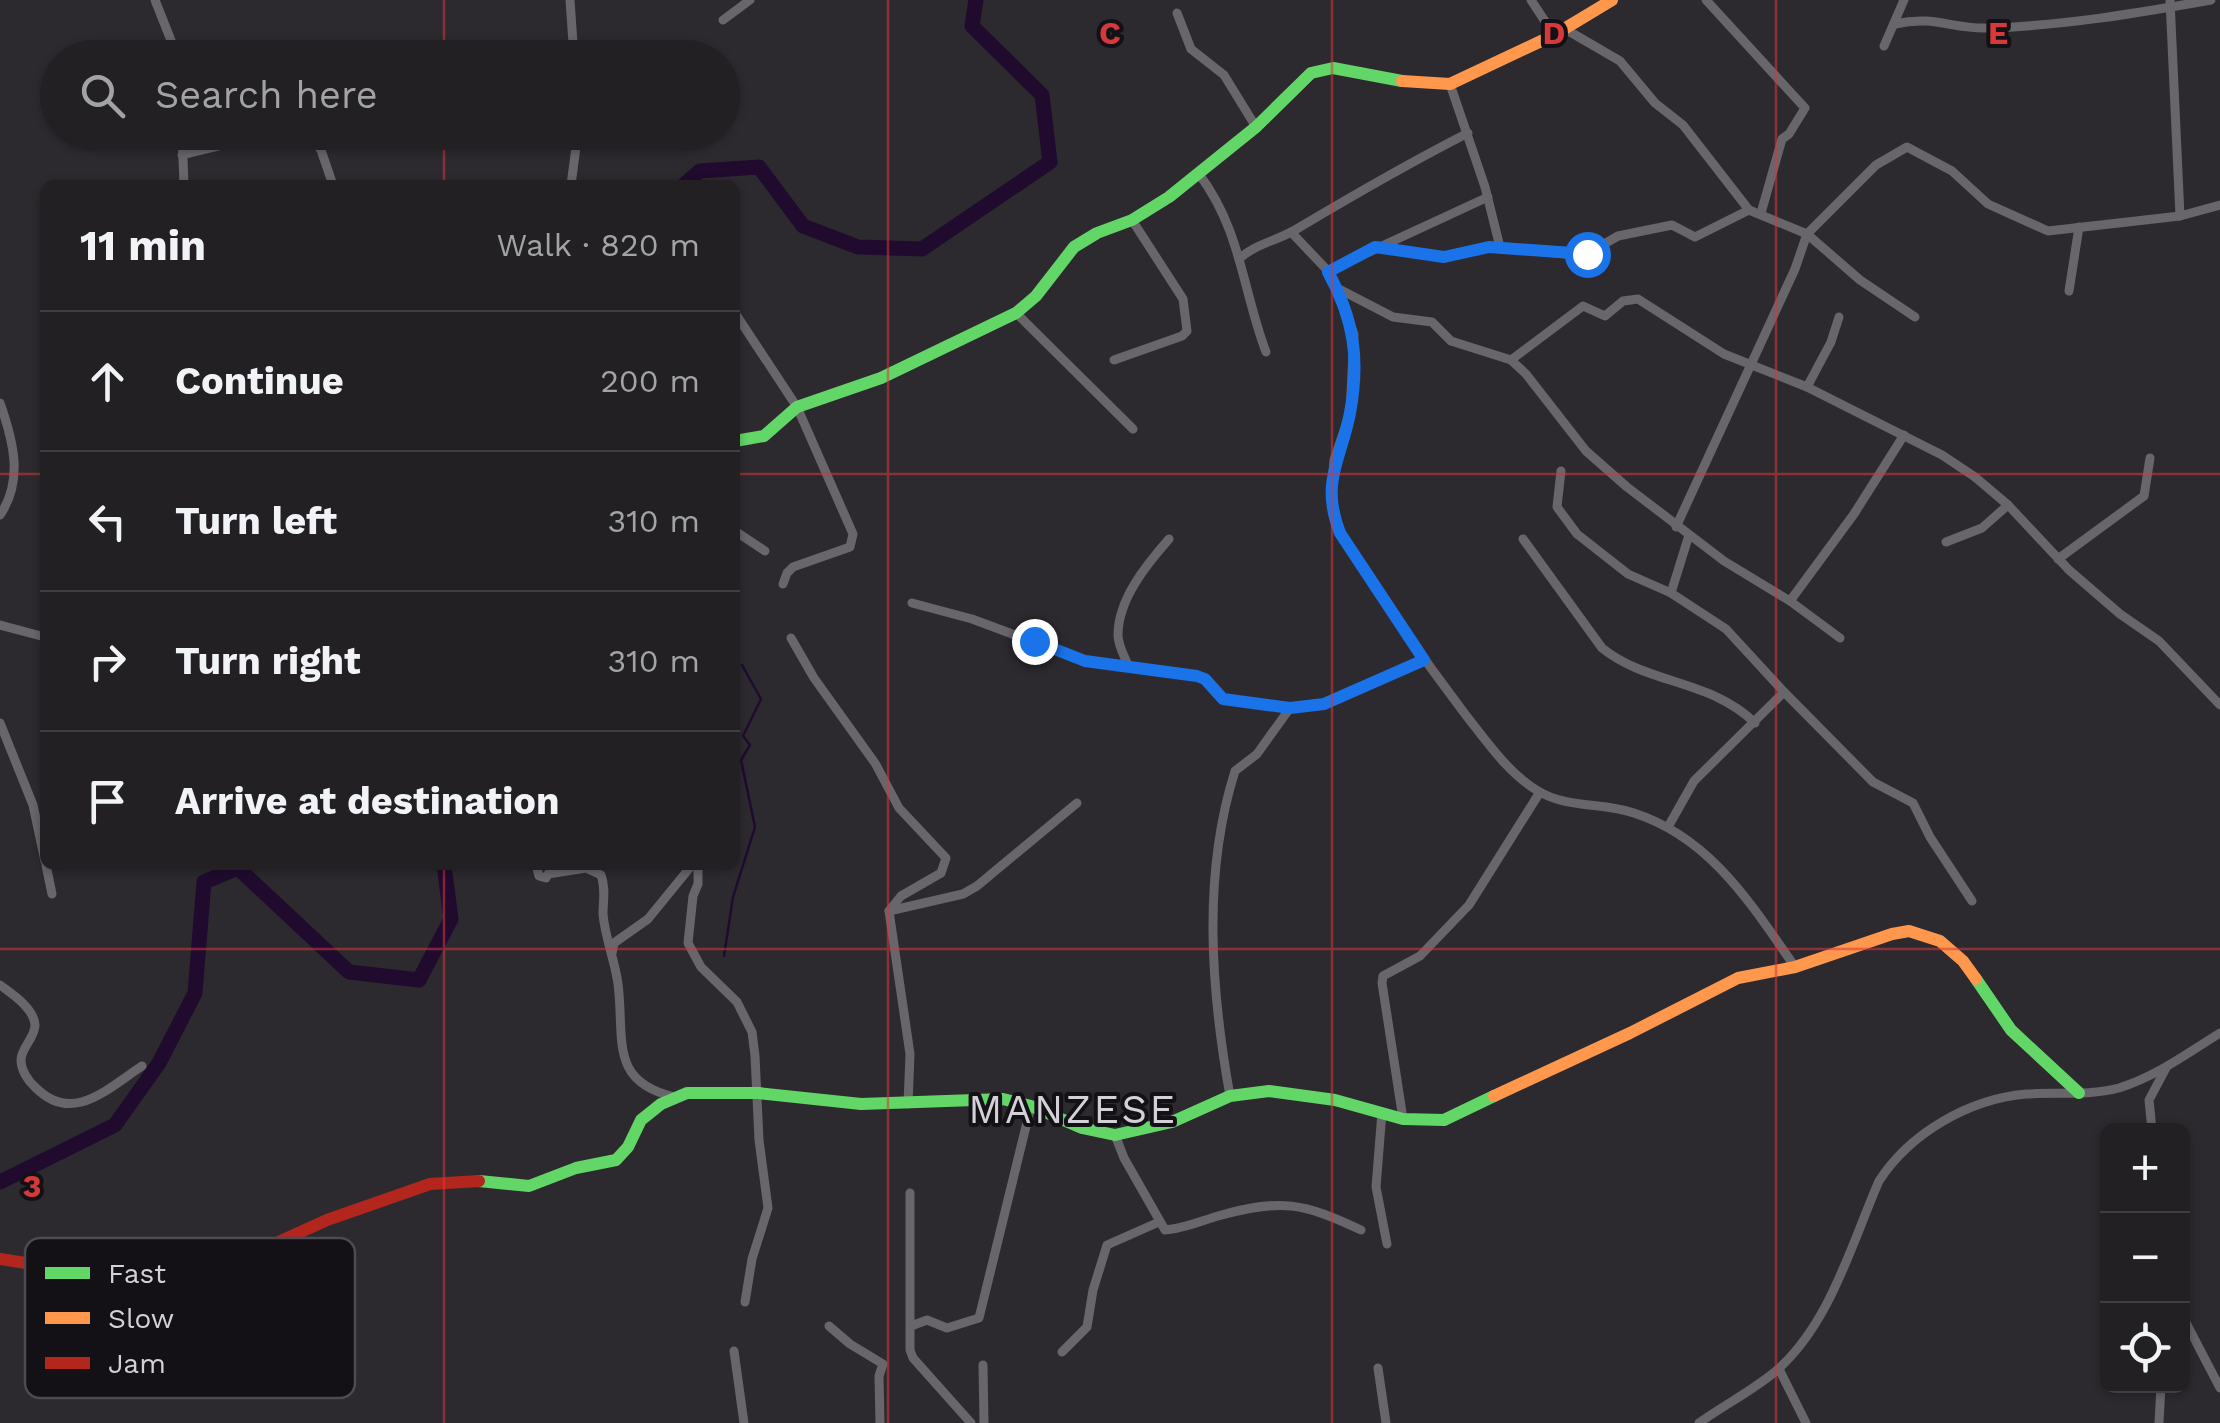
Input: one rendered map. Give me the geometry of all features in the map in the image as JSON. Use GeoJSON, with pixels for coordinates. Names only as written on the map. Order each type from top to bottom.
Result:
{"type":"FeatureCollection","features":[{"type":"Feature","properties":{"kind":"street"},"geometry":{"type":"LineString","coordinates":[[155,0],[172,40]]}},
{"type":"Feature","properties":{"kind":"street"},"geometry":{"type":"LineString","coordinates":[[570,0],[573,40]]}},
{"type":"Feature","properties":{"kind":"street"},"geometry":{"type":"LineString","coordinates":[[722,20],[750,0]]}},
{"type":"Feature","properties":{"kind":"street"},"geometry":{"type":"LineString","coordinates":[[1531,0],[1560,32],[1620,62],[1656,103],[1683,124],[1748,210],[1808,234],[1860,280],[1915,317]]}},
{"type":"Feature","properties":{"kind":"street"},"geometry":{"type":"LineString","coordinates":[[740,440],[764,436],[797,407],[881,378],[1016,314],[1036,296],[1074,247],[1132,220],[1199,174],[1311,74],[1333,68],[1450,84],[1560,32],[1611,0]]}},
{"type":"Feature","properties":{"kind":"street"},"geometry":{"type":"LineString","coordinates":[[1706,0],[1805,108],[1782,139],[1761,213]]}},
{"type":"Feature","properties":{"kind":"street"},"geometry":{"type":"LineString","coordinates":[[1884,46],[1904,0]]}},
{"type":"Feature","properties":{"kind":"street"},"geometry":{"type":"LineString","coordinates":[[1895,24],[1934,20],[1983,28],[2009,27],[2212,0]]}},
{"type":"Feature","properties":{"kind":"street"},"geometry":{"type":"LineString","coordinates":[[2171,4],[2180,216]]}},
{"type":"Feature","properties":{"kind":"street"},"geometry":{"type":"LineString","coordinates":[[1178,13],[1191,49],[1224,75],[1256,127]]}},
{"type":"Feature","properties":{"kind":"street"},"geometry":{"type":"LineString","coordinates":[[1450,84],[1488,198],[1500,248]]}},
{"type":"Feature","properties":{"kind":"street"},"geometry":{"type":"LineString","coordinates":[[1239,259],[1468,133]]}},
{"type":"Feature","properties":{"kind":"street"},"geometry":{"type":"LineString","coordinates":[[1676,526],[1808,234],[1876,165],[1907,148],[1952,172],[1973,194],[2008,215],[2048,231],[2180,216],[2220,205]]}},
{"type":"Feature","properties":{"kind":"street"},"geometry":{"type":"LineString","coordinates":[[182,150],[184,180]]}},
{"type":"Feature","properties":{"kind":"street"},"geometry":{"type":"LineString","coordinates":[[182,155],[203,150]]}},
{"type":"Feature","properties":{"kind":"street"},"geometry":{"type":"LineString","coordinates":[[322,150],[331,180]]}},
{"type":"Feature","properties":{"kind":"street"},"geometry":{"type":"LineString","coordinates":[[572,180],[576,150]]}},
{"type":"Feature","properties":{"kind":"street"},"geometry":{"type":"LineString","coordinates":[[1199,174],[1225,215],[1246,296],[1266,352]]}},
{"type":"Feature","properties":{"kind":"street"},"geometry":{"type":"LineString","coordinates":[[1328,272],[1488,198]]}},
{"type":"Feature","properties":{"kind":"street"},"geometry":{"type":"LineString","coordinates":[[1375,247],[1444,257],[1500,248],[1577,255],[1595,250],[1618,236],[1672,225],[1694,238],[1748,210]]}},
{"type":"Feature","properties":{"kind":"street"},"geometry":{"type":"LineString","coordinates":[[1114,360],[1187,331],[1183,299],[1132,220]]}},
{"type":"Feature","properties":{"kind":"street"},"geometry":{"type":"LineString","coordinates":[[2070,291],[2079,228]]}},
{"type":"Feature","properties":{"kind":"street"},"geometry":{"type":"LineString","coordinates":[[1291,232],[1328,272],[1337,288],[1349,316],[1356,349],[1350,413],[1334,460],[1332,514],[1347,545],[1424,660],[1495,752],[1540,792],[1563,802],[1630,811],[1668,827],[1706,852],[1732,880],[1795,968]]}},
{"type":"Feature","properties":{"kind":"street"},"geometry":{"type":"LineString","coordinates":[[1337,288],[1394,317],[1432,322],[1451,341],[1511,360],[1586,452],[1676,526],[1840,638]]}},
{"type":"Feature","properties":{"kind":"street"},"geometry":{"type":"LineString","coordinates":[[1511,360],[1583,306],[1605,316],[1631,298],[1724,354],[1808,387],[1904,435],[1975,477],[2008,505],[2089,589],[2158,641],[2220,705]]}},
{"type":"Feature","properties":{"kind":"street"},"geometry":{"type":"LineString","coordinates":[[1016,314],[1132,429]]}},
{"type":"Feature","properties":{"kind":"street"},"geometry":{"type":"LineString","coordinates":[[1808,387],[1831,342],[1839,316]]}},
{"type":"Feature","properties":{"kind":"street"},"geometry":{"type":"LineString","coordinates":[[740,321],[797,407],[854,541],[840,553],[810,559],[794,568],[787,573],[784,584]]}},
{"type":"Feature","properties":{"kind":"street"},"geometry":{"type":"LineString","coordinates":[[0,403],[15,471],[12,493],[0,515]]}},
{"type":"Feature","properties":{"kind":"street"},"geometry":{"type":"LineString","coordinates":[[1790,601],[1854,514],[1904,435]]}},
{"type":"Feature","properties":{"kind":"street"},"geometry":{"type":"LineString","coordinates":[[2058,559],[2144,496],[2150,458]]}},
{"type":"Feature","properties":{"kind":"street"},"geometry":{"type":"LineString","coordinates":[[1561,471],[1557,507],[1570,526],[1628,574],[1671,593],[1726,629],[1873,782],[1913,803],[1930,837],[1972,900]]}},
{"type":"Feature","properties":{"kind":"street"},"geometry":{"type":"LineString","coordinates":[[1946,542],[1982,528],[2008,505]]}},
{"type":"Feature","properties":{"kind":"street"},"geometry":{"type":"LineString","coordinates":[[740,534],[764,550]]}},
{"type":"Feature","properties":{"kind":"street"},"geometry":{"type":"LineString","coordinates":[[1671,593],[1689,535]]}},
{"type":"Feature","properties":{"kind":"street"},"geometry":{"type":"LineString","coordinates":[[1128,665],[1118,634],[1122,616],[1138,578],[1169,538]]}},
{"type":"Feature","properties":{"kind":"street"},"geometry":{"type":"LineString","coordinates":[[1523,539],[1602,648],[1616,660],[1711,692],[1741,709],[1755,723]]}},
{"type":"Feature","properties":{"kind":"street"},"geometry":{"type":"LineString","coordinates":[[912,604],[972,618],[1085,661],[1197,676],[1205,679],[1223,699],[1290,708],[1324,704],[1424,660]]}},
{"type":"Feature","properties":{"kind":"street"},"geometry":{"type":"LineString","coordinates":[[0,625],[40,636]]}},
{"type":"Feature","properties":{"kind":"street"},"geometry":{"type":"LineString","coordinates":[[791,638],[814,678],[875,763],[899,808],[946,858],[941,873],[901,896],[889,911],[910,1054],[908,1104]]}},
{"type":"Feature","properties":{"kind":"street"},"geometry":{"type":"LineString","coordinates":[[1668,827],[1694,781],[1784,692]]}},
{"type":"Feature","properties":{"kind":"street"},"geometry":{"type":"LineString","coordinates":[[1230,1096],[1214,949],[1214,868],[1236,770],[1258,754],[1290,708]]}},
{"type":"Feature","properties":{"kind":"street"},"geometry":{"type":"LineString","coordinates":[[0,723],[33,805],[40,836]]}},
{"type":"Feature","properties":{"kind":"street"},"geometry":{"type":"LineString","coordinates":[[1403,1119],[1383,976],[1420,956],[1470,905],[1540,792]]}},
{"type":"Feature","properties":{"kind":"street"},"geometry":{"type":"LineString","coordinates":[[889,911],[963,894],[977,886],[1076,803]]}},
{"type":"Feature","properties":{"kind":"street"},"geometry":{"type":"LineString","coordinates":[[47,870],[52,894]]}},
{"type":"Feature","properties":{"kind":"street"},"geometry":{"type":"LineString","coordinates":[[537,870],[539,876],[546,878],[548,874],[573,870]]}},
{"type":"Feature","properties":{"kind":"street"},"geometry":{"type":"LineString","coordinates":[[590,870],[601,876],[617,979],[621,1039],[628,1066],[646,1089],[675,1097]]}},
{"type":"Feature","properties":{"kind":"street"},"geometry":{"type":"LineString","coordinates":[[611,955],[614,943],[648,920],[691,870]]}},
{"type":"Feature","properties":{"kind":"street"},"geometry":{"type":"LineString","coordinates":[[696,870],[698,884],[688,943],[701,967],[724,986],[752,1032],[768,1208],[744,1302]]}},
{"type":"Feature","properties":{"kind":"street"},"geometry":{"type":"LineString","coordinates":[[288,1238],[328,1220],[446,1180],[540,1184],[576,1168],[616,1160],[628,1147],[641,1120],[687,1093],[758,1093],[861,1104],[1004,1099],[1082,1128],[1115,1135],[1172,1122],[1230,1096],[1269,1091],[1336,1100],[1424,1122],[1460,1115],[1738,978],[1795,968],[1908,931],[1940,941],[1962,961],[2011,1030],[2079,1093]]}},
{"type":"Feature","properties":{"kind":"street"},"geometry":{"type":"LineString","coordinates":[[0,985],[20,1000],[32,1016],[34,1030],[21,1060],[23,1071],[30,1083],[54,1103],[64,1106],[89,1100],[142,1066]]}},
{"type":"Feature","properties":{"kind":"street"},"geometry":{"type":"LineString","coordinates":[[1698,1423],[1778,1369],[1810,1330],[1829,1298],[1878,1181],[1900,1153],[1943,1121],[1982,1104],[2027,1094],[2121,1087],[2167,1066],[2220,1033]]}},
{"type":"Feature","properties":{"kind":"street"},"geometry":{"type":"LineString","coordinates":[[2151,1123],[2148,1100],[2167,1066]]}},
{"type":"Feature","properties":{"kind":"street"},"geometry":{"type":"LineString","coordinates":[[911,1326],[927,1320],[947,1328],[979,1318],[1031,1106]]}},
{"type":"Feature","properties":{"kind":"street"},"geometry":{"type":"LineString","coordinates":[[1382,1112],[1376,1187],[1387,1244]]}},
{"type":"Feature","properties":{"kind":"street"},"geometry":{"type":"LineString","coordinates":[[1115,1135],[1165,1230],[1241,1210],[1284,1204],[1321,1212],[1362,1230]]}},
{"type":"Feature","properties":{"kind":"street"},"geometry":{"type":"LineString","coordinates":[[910,1192],[908,1296],[913,1358],[971,1423]]}},
{"type":"Feature","properties":{"kind":"street"},"geometry":{"type":"LineString","coordinates":[[1062,1352],[1087,1327],[1106,1245],[1159,1222]]}},
{"type":"Feature","properties":{"kind":"street"},"geometry":{"type":"LineString","coordinates":[[0,1259],[25,1263]]}},
{"type":"Feature","properties":{"kind":"street"},"geometry":{"type":"LineString","coordinates":[[830,1326],[883,1364],[879,1376],[880,1423]]}},
{"type":"Feature","properties":{"kind":"street"},"geometry":{"type":"LineString","coordinates":[[2190,1330],[2220,1388]]}},
{"type":"Feature","properties":{"kind":"street"},"geometry":{"type":"LineString","coordinates":[[734,1351],[744,1423]]}},
{"type":"Feature","properties":{"kind":"street"},"geometry":{"type":"LineString","coordinates":[[983,1365],[984,1423]]}},
{"type":"Feature","properties":{"kind":"street"},"geometry":{"type":"LineString","coordinates":[[1378,1368],[1386,1423]]}},
{"type":"Feature","properties":{"kind":"street"},"geometry":{"type":"LineString","coordinates":[[1778,1369],[1806,1423]]}},
{"type":"Feature","properties":{"kind":"street"},"geometry":{"type":"LineString","coordinates":[[2159,1423],[2161,1393]]}},
{"type":"Feature","properties":{"kind":"waterway"},"geometry":{"type":"LineString","coordinates":[[690,180],[700,171],[759,167],[803,226],[858,247],[922,249],[1050,162],[1042,95],[972,26],[976,0]]}},
{"type":"Feature","properties":{"kind":"waterway"},"geometry":{"type":"LineString","coordinates":[[724,956],[733,897],[755,827],[741,760],[750,745],[743,736],[761,699],[742,665]]}},
{"type":"Feature","properties":{"kind":"waterway"},"geometry":{"type":"LineString","coordinates":[[0,1182],[115,1125],[159,1063],[195,993],[204,882],[233,870]]}},
{"type":"Feature","properties":{"kind":"waterway"},"geometry":{"type":"LineString","coordinates":[[240,870],[349,972],[419,980],[451,919],[445,870]]}},
{"type":"Feature","properties":{"kind":"traffic: fast"},"geometry":{"type":"LineString","coordinates":[[740,440],[764,436],[797,407],[881,378],[1016,313],[1036,296],[1074,247],[1132,220],[1169,197],[1256,127],[1311,73],[1333,68],[1402,81]]}},
{"type":"Feature","properties":{"kind":"traffic: fast"},"geometry":{"type":"LineString","coordinates":[[1976,979],[2011,1030],[2079,1093]]}},
{"type":"Feature","properties":{"kind":"traffic: fast"},"geometry":{"type":"LineString","coordinates":[[479,1181],[529,1186],[576,1168],[616,1160],[628,1147],[641,1120],[661,1104],[687,1093],[758,1093],[861,1104],[1003,1099],[1031,1106],[1082,1128],[1115,1135],[1172,1122],[1230,1096],[1269,1091],[1335,1100],[1403,1119],[1444,1120],[1494,1096]]}},
{"type":"Feature","properties":{"kind":"traffic: slow"},"geometry":{"type":"LineString","coordinates":[[1402,81],[1450,84],[1554,35],[1612,0]]}},
{"type":"Feature","properties":{"kind":"traffic: slow"},"geometry":{"type":"LineString","coordinates":[[1494,1096],[1738,978],[1795,967],[1892,934],[1909,931],[1940,941],[1976,979]]}},
{"type":"Feature","properties":{"kind":"traffic: jam"},"geometry":{"type":"LineString","coordinates":[[287,1238],[430,1184],[479,1181]]}},
{"type":"Feature","properties":{"kind":"traffic: jam"},"geometry":{"type":"LineString","coordinates":[[0,1259],[25,1263]]}},
{"type":"Feature","properties":{"kind":"district","name":"MANZESE"},"geometry":{"type":"Point","coordinates":[1073,1109]}},
{"type":"Feature","properties":{"kind":"route"},"geometry":{"type":"LineString","coordinates":[[1034,641],[1085,661],[1197,676],[1205,679],[1223,699],[1234,702],[1290,708],[1324,704],[1424,660],[1340,533],[1332,514],[1334,460],[1350,413],[1356,349],[1349,316],[1328,272],[1375,247],[1444,257],[1489,247],[1587,254]]}}]}
